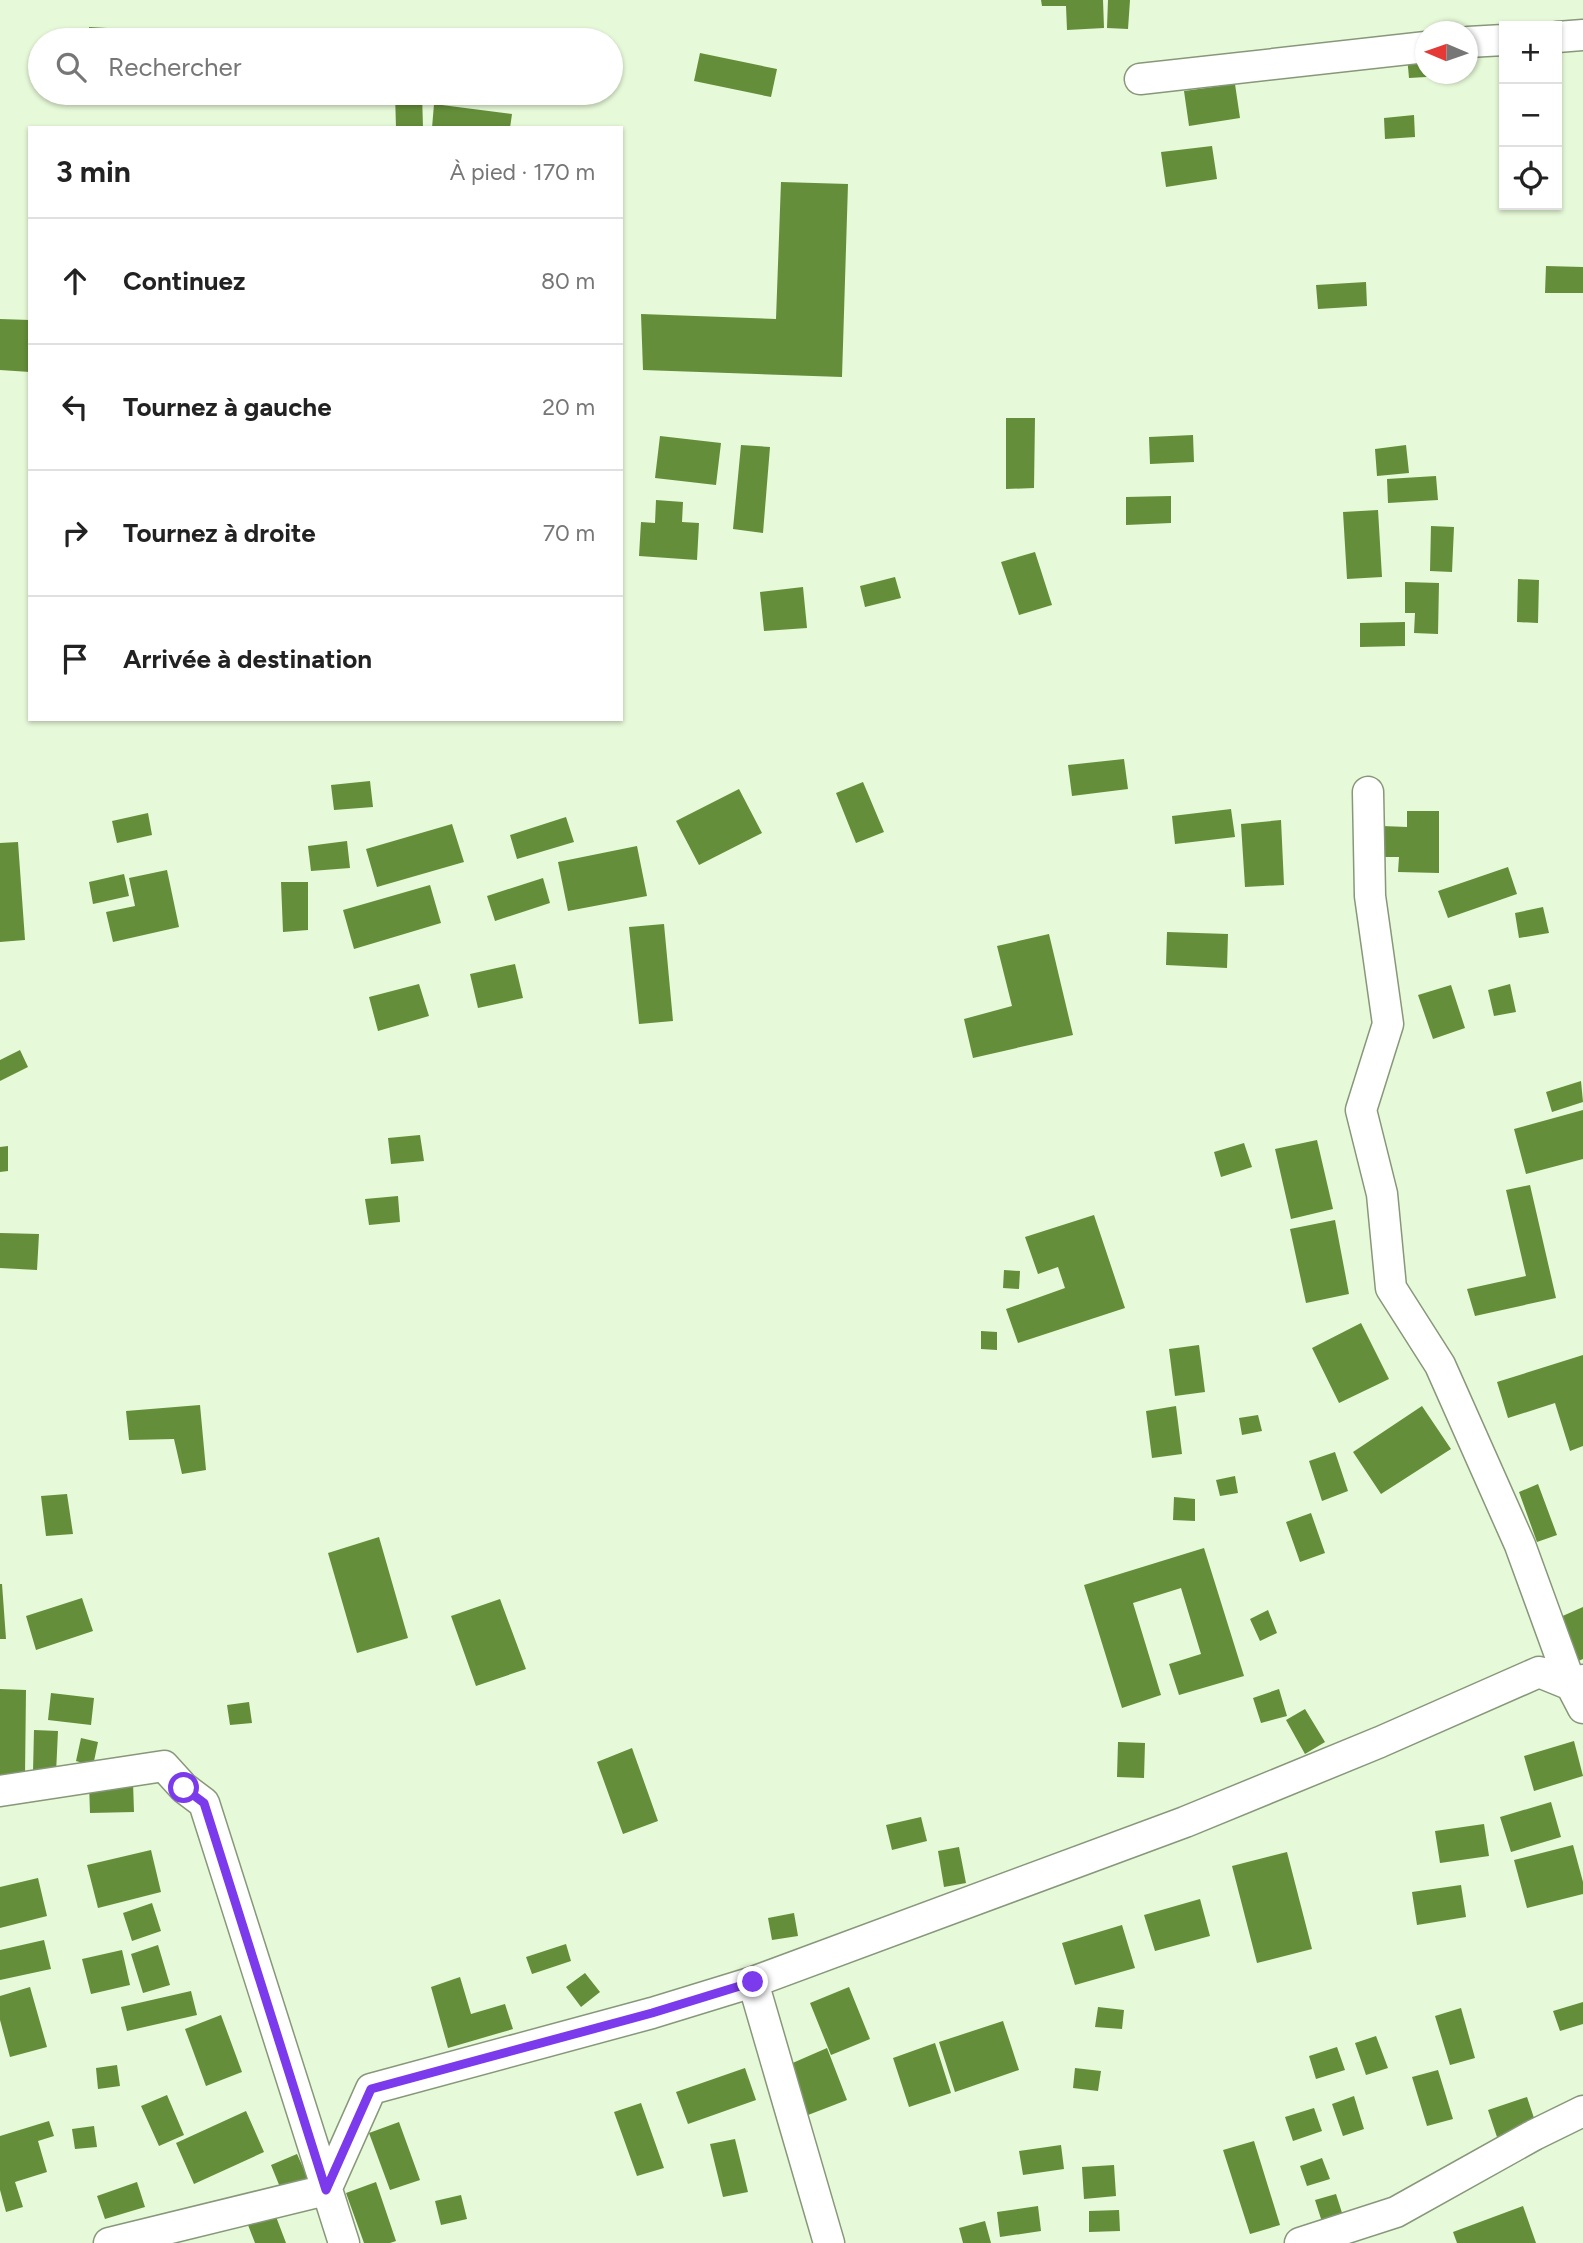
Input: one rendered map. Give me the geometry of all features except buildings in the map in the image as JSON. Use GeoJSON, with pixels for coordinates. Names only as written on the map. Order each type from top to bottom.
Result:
{"type":"FeatureCollection","features":[{"type":"Feature","properties":{"kind":"street"},"geometry":{"type":"LineString","coordinates":[[1562,37],[1583,35]]}},
{"type":"Feature","properties":{"kind":"street"},"geometry":{"type":"LineString","coordinates":[[1478,41],[1499,40]]}},
{"type":"Feature","properties":{"kind":"street"},"geometry":{"type":"LineString","coordinates":[[1140,79],[1415,48]]}},
{"type":"Feature","properties":{"kind":"street"},"geometry":{"type":"LineString","coordinates":[[1368,792],[1370,896],[1388,1024],[1361,1110],[1382,1194],[1391,1288],[1440,1365],[1520,1545],[1579,1691]]}},
{"type":"Feature","properties":{"kind":"street"},"geometry":{"type":"LineString","coordinates":[[326,2190],[371,2089],[652,2013],[753,1982],[1185,1822],[1539,1672],[1579,1691]]}},
{"type":"Feature","properties":{"kind":"street"},"geometry":{"type":"LineString","coordinates":[[0,1790],[164,1766],[184,1788],[204,1803],[344,2243]]}},
{"type":"Feature","properties":{"kind":"street"},"geometry":{"type":"LineString","coordinates":[[753,1982],[829,2243]]}},
{"type":"Feature","properties":{"kind":"street"},"geometry":{"type":"LineString","coordinates":[[1300,2243],[1396,2212],[1534,2135],[1583,2111]]}},
{"type":"Feature","properties":{"kind":"street"},"geometry":{"type":"LineString","coordinates":[[108,2243],[326,2190]]}},
{"type":"Feature","properties":{"kind":"route"},"geometry":{"type":"LineString","coordinates":[[184,1788],[204,1803],[326,2190],[371,2089],[652,2013],[753,1982]]}}]}
